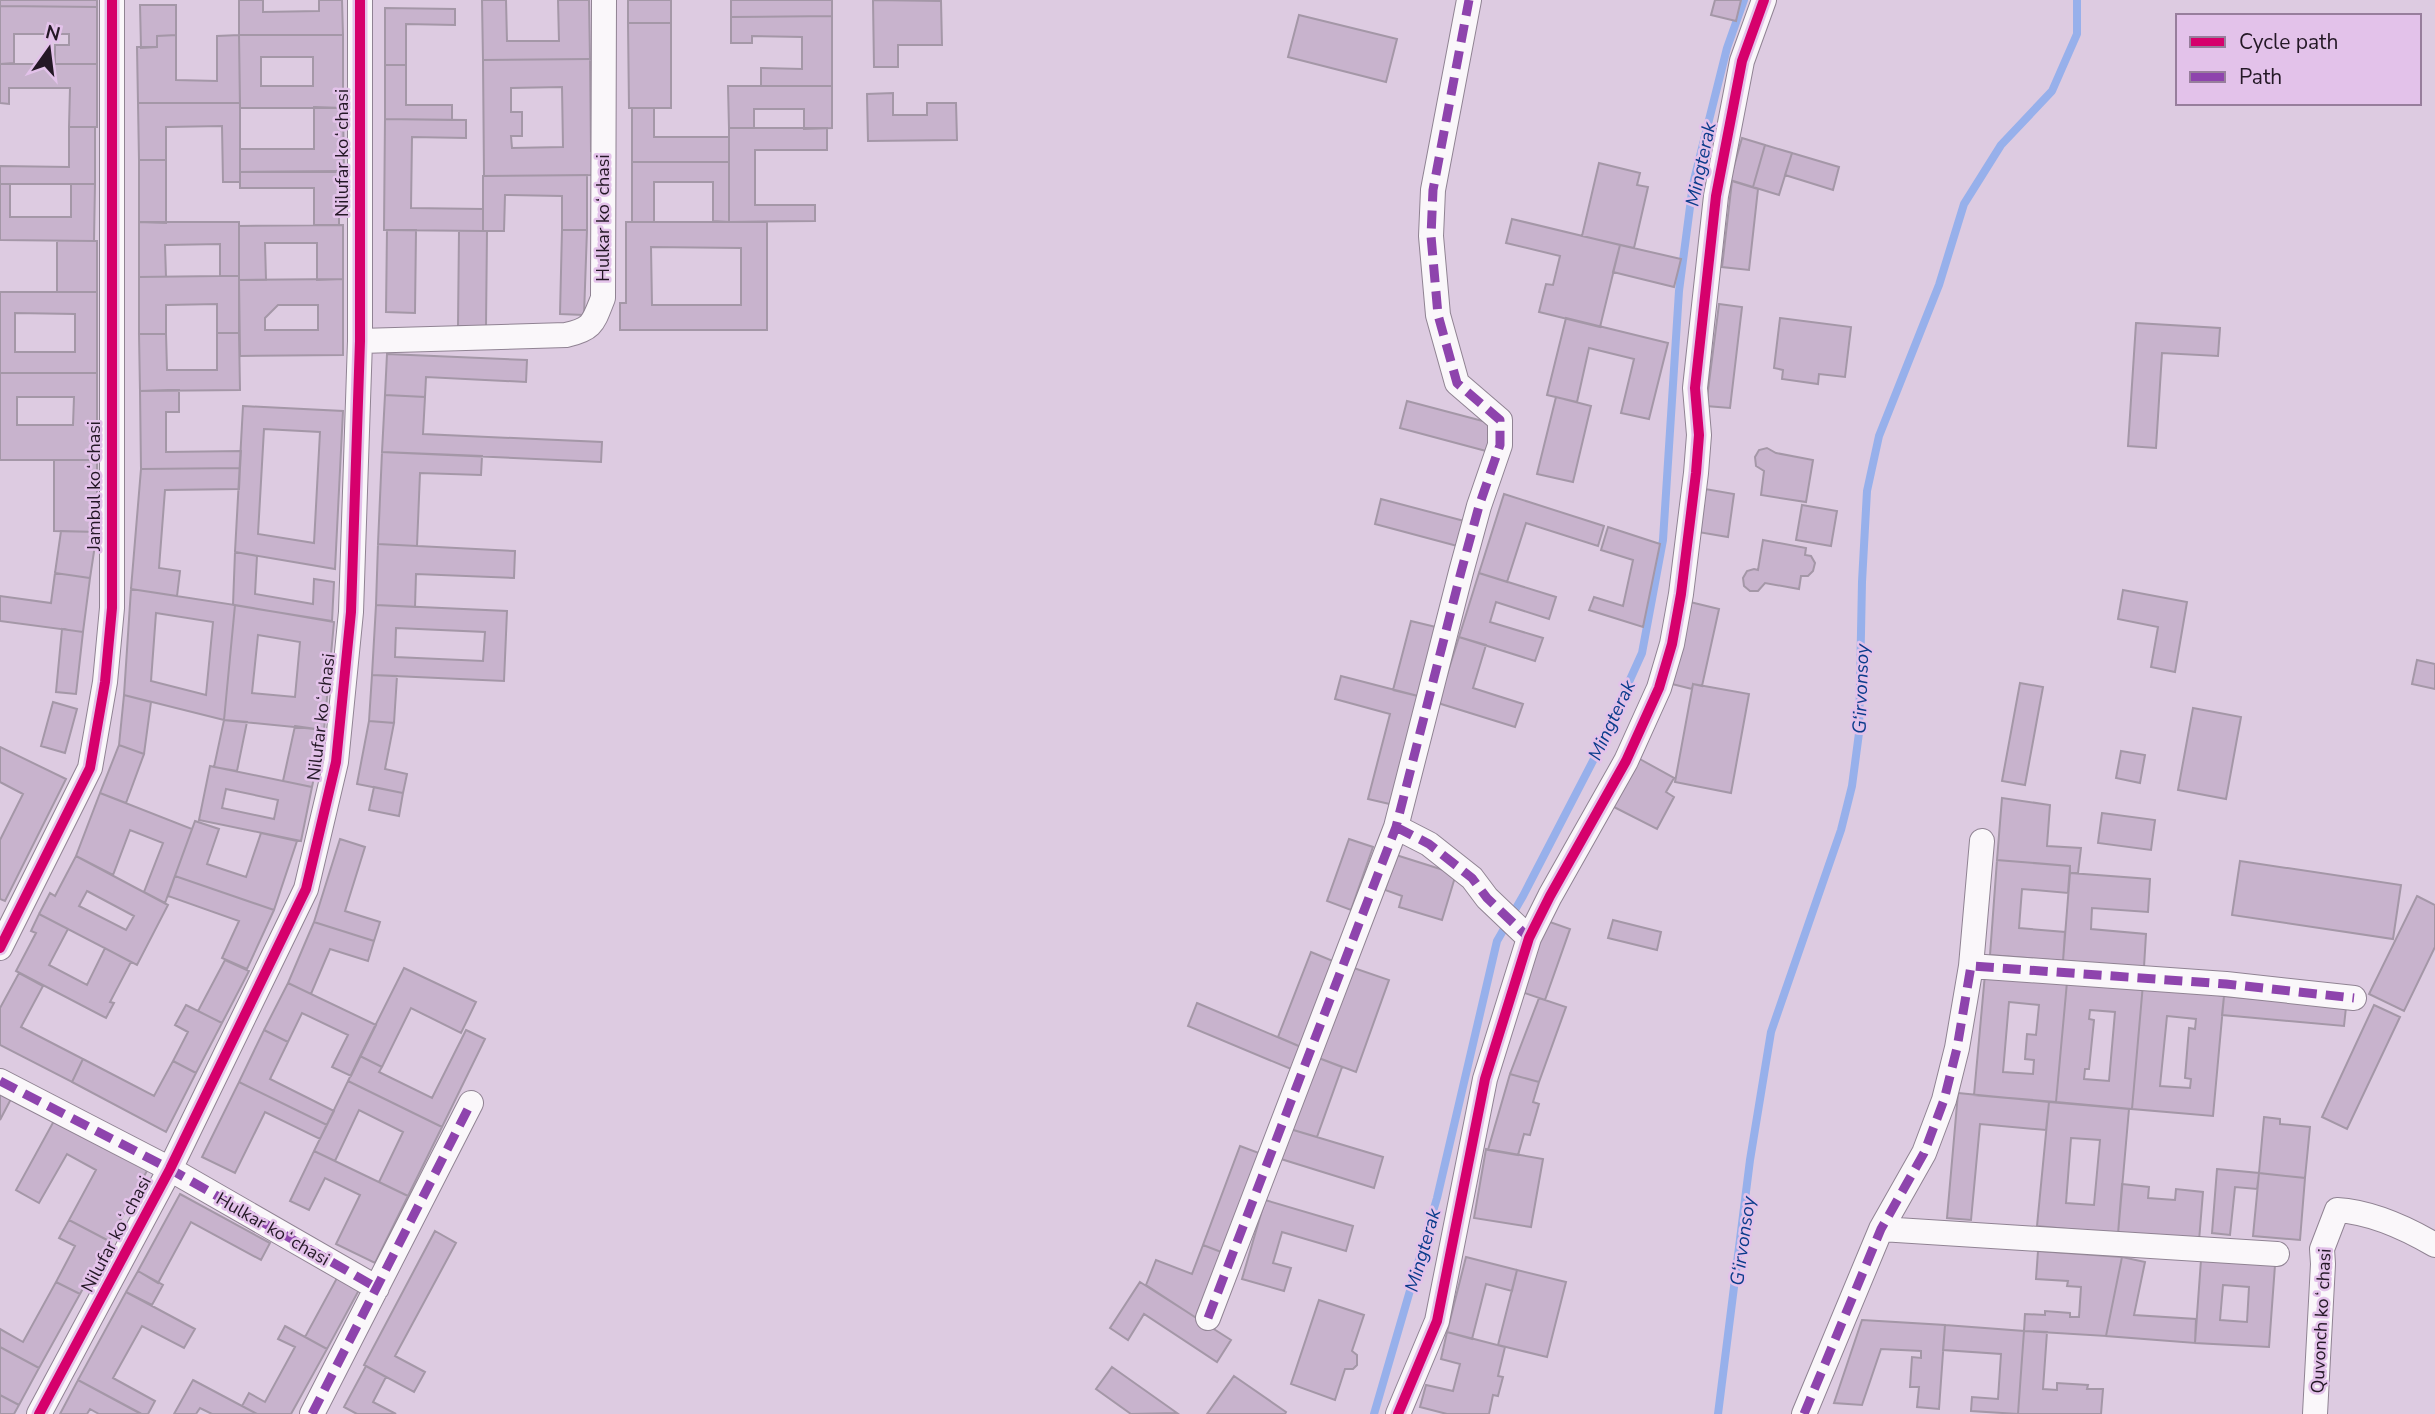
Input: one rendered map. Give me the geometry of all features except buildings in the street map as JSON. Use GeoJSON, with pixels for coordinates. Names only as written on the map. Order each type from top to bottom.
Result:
{"type":"FeatureCollection","features":[{"type":"Feature","properties":{"kind":"street","name":"Jambul koʻchasi"},"geometry":{"type":"LineString","coordinates":[[0,948],[90,768],[105,682],[112,608],[112,0]]}},
{"type":"Feature","properties":{"kind":"street","name":"Nilufar koʻchasi"},"geometry":{"type":"LineString","coordinates":[[39,1414],[170,1169],[306,889],[336,762],[351,612],[360,341],[360,0]]}},
{"type":"Feature","properties":{"kind":"street","name":"Hulkar koʻchasi"},"geometry":{"type":"LineString","coordinates":[[360,341],[566,335],[585,331],[595,318],[603,298],[604,0]]}},
{"type":"Feature","properties":{"kind":"street"},"geometry":{"type":"LineString","coordinates":[[1208,1318],[1396,827],[1461,572],[1500,444],[1500,420],[1457,383],[1438,315],[1431,236],[1433,190],[1469,0]]}},
{"type":"Feature","properties":{"kind":"street"},"geometry":{"type":"LineString","coordinates":[[1398,1414],[1437,1321],[1485,1079],[1522,933],[1550,896],[1626,761],[1659,688],[1672,644],[1696,474],[1699,435],[1695,388],[1716,196],[1742,61],[1764,0]]}},
{"type":"Feature","properties":{"kind":"street"},"geometry":{"type":"LineString","coordinates":[[1396,827],[1429,844],[1472,878],[1487,898],[1522,933]]}},
{"type":"Feature","properties":{"kind":"street"},"geometry":{"type":"LineString","coordinates":[[1804,1414],[1881,1229],[1924,1153],[1944,1100],[1957,1048],[1971,966],[1982,841]]}},
{"type":"Feature","properties":{"kind":"street"},"geometry":{"type":"LineString","coordinates":[[1971,966],[2225,984],[2354,998]]}},
{"type":"Feature","properties":{"kind":"street","name":"Hulkar koʻchasi"},"geometry":{"type":"LineString","coordinates":[[0,1081],[170,1169],[377,1288]]}},
{"type":"Feature","properties":{"kind":"street"},"geometry":{"type":"LineString","coordinates":[[312,1414],[471,1103]]}},
{"type":"Feature","properties":{"kind":"street","name":"Quvonch koʻchasi"},"geometry":{"type":"LineString","coordinates":[[2315,1414],[2322,1249],[2337,1210],[2355,1211],[2375,1218],[2435,1245]]}},
{"type":"Feature","properties":{"kind":"street"},"geometry":{"type":"LineString","coordinates":[[1881,1229],[2277,1254]]}},
{"type":"Feature","properties":{"kind":"waterway","name":"Mingterak"},"geometry":{"type":"LineString","coordinates":[[1374,1414],[1437,1198],[1497,941],[1596,755],[1642,653],[1663,540],[1679,291],[1693,184],[1727,48],[1744,0]]}},
{"type":"Feature","properties":{"kind":"waterway","name":"G‘irvonsoy"},"geometry":{"type":"LineString","coordinates":[[1718,1414],[1750,1160],[1771,1032],[1841,830],[1852,786],[1859,733],[1867,491],[1879,436],[1939,285],[1964,204],[2001,145],[2052,91],[2077,34],[2077,0]]}},
{"type":"Feature","properties":{"kind":"marked path"},"geometry":{"type":"LineString","coordinates":[[1208,1318],[1396,827],[1461,572],[1479,506],[1500,445],[1500,420],[1457,383],[1438,315],[1431,236],[1433,190],[1469,0]]}},
{"type":"Feature","properties":{"kind":"marked path"},"geometry":{"type":"LineString","coordinates":[[1396,827],[1429,844],[1472,878],[1487,898],[1529,938]]}},
{"type":"Feature","properties":{"kind":"marked path"},"geometry":{"type":"LineString","coordinates":[[1804,1414],[1881,1229],[1924,1153],[1944,1100],[1957,1048],[1971,966],[2226,984],[2354,998]]}},
{"type":"Feature","properties":{"kind":"marked path"},"geometry":{"type":"LineString","coordinates":[[0,1081],[170,1169],[377,1288]]}},
{"type":"Feature","properties":{"kind":"marked path"},"geometry":{"type":"LineString","coordinates":[[312,1414],[471,1103]]}},
{"type":"Feature","properties":{"kind":"cycle path"},"geometry":{"type":"LineString","coordinates":[[0,948],[90,768],[105,682],[112,608],[112,0]]}},
{"type":"Feature","properties":{"kind":"cycle path"},"geometry":{"type":"LineString","coordinates":[[39,1414],[170,1169],[306,889],[336,762],[351,612],[360,341],[360,0]]}},
{"type":"Feature","properties":{"kind":"cycle path"},"geometry":{"type":"LineString","coordinates":[[1398,1414],[1437,1321],[1485,1079],[1529,938],[1626,761],[1659,688],[1672,644],[1696,473],[1699,435],[1695,388],[1716,196],[1742,61],[1764,0]]}}]}
